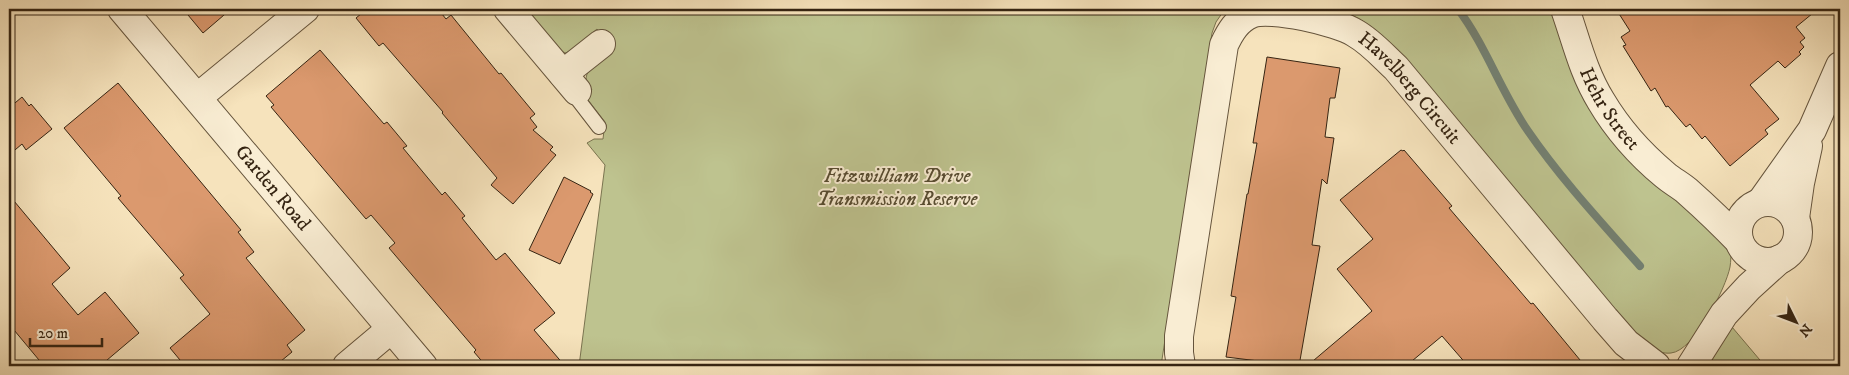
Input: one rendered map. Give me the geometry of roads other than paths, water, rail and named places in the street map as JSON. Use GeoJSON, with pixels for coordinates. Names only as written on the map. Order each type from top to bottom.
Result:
{"type":"FeatureCollection","features":[{"type":"Feature","properties":{"kind":"street","name":"Garden Road"},"geometry":{"type":"LineString","coordinates":[[122,9],[423,366]]}},
{"type":"Feature","properties":{"kind":"street"},"geometry":{"type":"LineString","coordinates":[[198,98],[305,9]]}},
{"type":"Feature","properties":{"kind":"street"},"geometry":{"type":"LineString","coordinates":[[508,9],[570,83],[601,44]]}},
{"type":"Feature","properties":{"kind":"street","name":"Hehr Street"},"geometry":{"type":"LineString","coordinates":[[1565,9],[1586,74],[1601,101],[1620,128],[1666,176],[1685,189],[1717,217],[1740,244]]}},
{"type":"Feature","properties":{"kind":"street","name":"Havelberg Circuit"},"geometry":{"type":"LineString","coordinates":[[1181,366],[1179,336],[1224,45],[1230,32],[1241,20],[1253,13],[1271,12],[1331,22],[1355,32],[1377,49],[1396,68],[1605,320],[1626,343],[1656,366]]}},
{"type":"Feature","properties":{"kind":"street"},"geometry":{"type":"LineString","coordinates":[[1795,218],[1800,183],[1812,130],[1840,66]]}},
{"type":"Feature","properties":{"kind":"street"},"geometry":{"type":"LineString","coordinates":[[1724,314],[1736,276],[1740,244],[1738,231],[1740,221],[1744,213],[1757,204],[1812,130]]}},
{"type":"Feature","properties":{"kind":"street","name":"Hehr Street"},"geometry":{"type":"LineString","coordinates":[[1685,189],[1726,202],[1757,204]]}},
{"type":"Feature","properties":{"kind":"street"},"geometry":{"type":"LineString","coordinates":[[1691,366],[1724,314],[1749,287],[1791,251],[1796,243],[1798,224],[1789,210],[1781,204],[1771,202],[1757,204]]}},
{"type":"Feature","properties":{"kind":"street"},"geometry":{"type":"LineString","coordinates":[[1740,244],[1754,258],[1771,262],[1780,260]]}},
{"type":"Feature","properties":{"kind":"street"},"geometry":{"type":"LineString","coordinates":[[347,366],[392,329]]}},
{"type":"Feature","properties":{"kind":"lane"},"geometry":{"type":"LineString","coordinates":[[570,83],[579,101],[599,126]]}},
{"type":"Feature","properties":{"kind":"waterway"},"geometry":{"type":"LineString","coordinates":[[1458,9],[1477,38],[1518,116],[1528,131],[1596,217],[1640,266]]}},
{"type":"Feature","properties":{"kind":"park label","name":"Fitzwilliam Drive Transmission Reserve"},"geometry":{"type":"Point","coordinates":[897,188]}}]}
